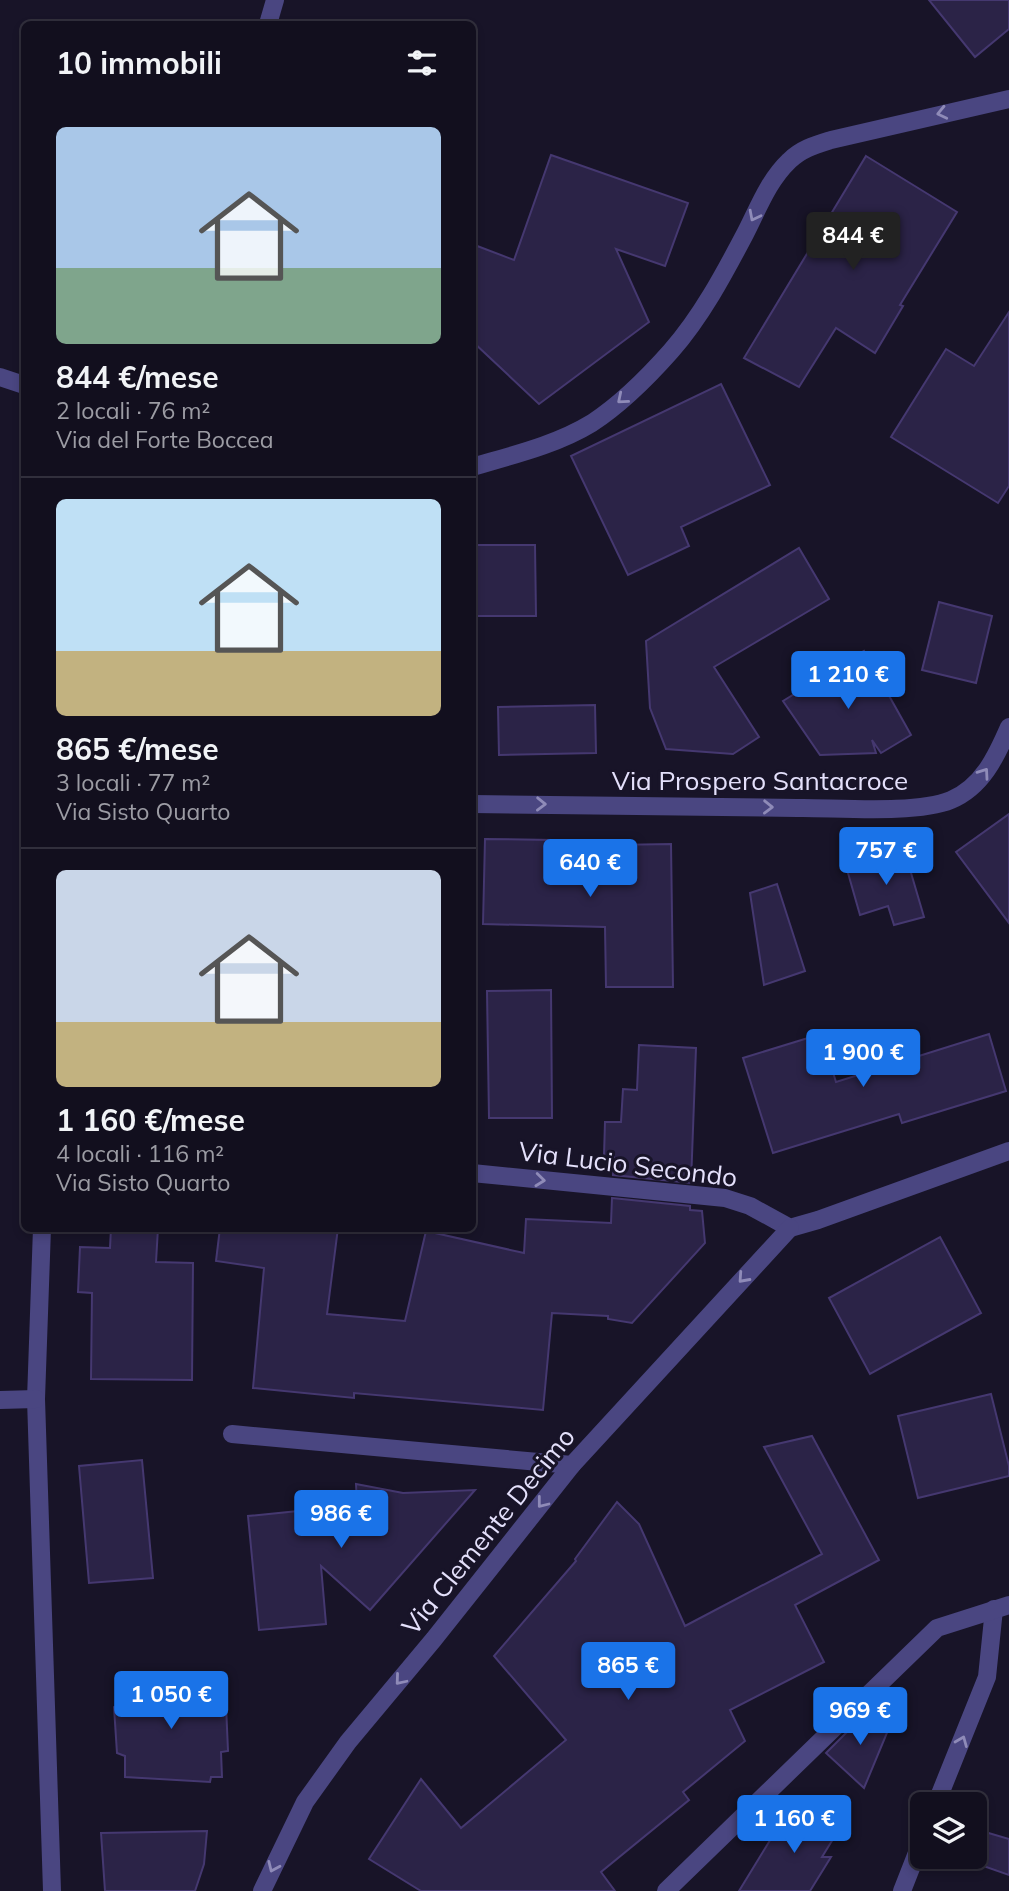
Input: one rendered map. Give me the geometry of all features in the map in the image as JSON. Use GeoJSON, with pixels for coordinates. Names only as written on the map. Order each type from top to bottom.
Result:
{"type":"FeatureCollection","features":[{"type":"Feature","properties":{"kind":"street"},"geometry":{"type":"LineString","coordinates":[[269,21],[275,0]]}},
{"type":"Feature","properties":{"kind":"street"},"geometry":{"type":"LineString","coordinates":[[476,466],[567,436],[592,422],[631,392],[672,350],[689,328],[730,260],[769,186],[790,159],[805,148],[1009,99]]}},
{"type":"Feature","properties":{"kind":"street"},"geometry":{"type":"LineString","coordinates":[[0,377],[21,384]]}},
{"type":"Feature","properties":{"kind":"street","name":"Via Prospero Santacroce"},"geometry":{"type":"LineString","coordinates":[[476,804],[829,808],[934,806],[967,792],[978,782],[993,760],[1009,727]]}},
{"type":"Feature","properties":{"kind":"street"},"geometry":{"type":"LineString","coordinates":[[789,1228],[1009,1151]]}},
{"type":"Feature","properties":{"kind":"street","name":"Via Lucio Secondo"},"geometry":{"type":"LineString","coordinates":[[476,1173],[726,1198],[750,1206],[789,1228]]}},
{"type":"Feature","properties":{"kind":"street","name":"Via Clemente Decimo"},"geometry":{"type":"LineString","coordinates":[[262,1891],[292,1826],[320,1779],[572,1465],[789,1228]]}},
{"type":"Feature","properties":{"kind":"street"},"geometry":{"type":"LineString","coordinates":[[42,1232],[36,1399],[52,1891]]}},
{"type":"Feature","properties":{"kind":"street"},"geometry":{"type":"LineString","coordinates":[[0,1400],[36,1399]]}},
{"type":"Feature","properties":{"kind":"street"},"geometry":{"type":"LineString","coordinates":[[232,1434],[572,1465]]}},
{"type":"Feature","properties":{"kind":"street"},"geometry":{"type":"LineString","coordinates":[[666,1891],[937,1628],[1004,1611],[987,1677],[941,1792]]}},
{"type":"Feature","properties":{"kind":"street"},"geometry":{"type":"LineString","coordinates":[[902,1891],[911,1869]]}},
{"type":"Feature","properties":{"kind":"building"},"geometry":{"type":"Polygon","coordinates":[[[929,0],[1009,0],[1009,29],[975,57],[929,0]]]}},
{"type":"Feature","properties":{"kind":"building"},"geometry":{"type":"Polygon","coordinates":[[[551,155],[688,203],[665,266],[616,249],[649,322],[539,404],[476,345],[476,246],[514,260],[551,155]]]}},
{"type":"Feature","properties":{"kind":"building"},"geometry":{"type":"Polygon","coordinates":[[[866,156],[957,212],[900,305],[903,306],[875,353],[836,328],[799,387],[744,358],[866,156]]]}},
{"type":"Feature","properties":{"kind":"building"},"geometry":{"type":"Polygon","coordinates":[[[1009,312],[1009,486],[998,503],[891,437],[946,349],[974,366],[1009,312]]]}},
{"type":"Feature","properties":{"kind":"building"},"geometry":{"type":"Polygon","coordinates":[[[721,384],[770,485],[681,527],[689,546],[628,575],[571,456],[721,384]]]}},
{"type":"Feature","properties":{"kind":"building"},"geometry":{"type":"Polygon","coordinates":[[[476,545],[535,545],[536,616],[476,616],[476,545]]]}},
{"type":"Feature","properties":{"kind":"building"},"geometry":{"type":"Polygon","coordinates":[[[799,548],[829,599],[714,667],[759,737],[733,754],[666,749],[650,708],[646,641],[799,548]]]}},
{"type":"Feature","properties":{"kind":"building"},"geometry":{"type":"Polygon","coordinates":[[[939,602],[992,616],[976,683],[922,670],[939,602]]]}},
{"type":"Feature","properties":{"kind":"building"},"geometry":{"type":"Polygon","coordinates":[[[864,651],[911,735],[881,753],[872,740],[876,753],[820,755],[783,701],[864,651]]]}},
{"type":"Feature","properties":{"kind":"building"},"geometry":{"type":"Polygon","coordinates":[[[595,705],[596,753],[499,755],[498,707],[595,705]]]}},
{"type":"Feature","properties":{"kind":"building"},"geometry":{"type":"Polygon","coordinates":[[[1009,814],[1009,923],[956,852],[1009,814]]]}},
{"type":"Feature","properties":{"kind":"building"},"geometry":{"type":"Polygon","coordinates":[[[485,839],[552,840],[552,846],[671,844],[673,987],[606,987],[605,927],[483,924],[485,839]]]}},
{"type":"Feature","properties":{"kind":"building"},"geometry":{"type":"Polygon","coordinates":[[[904,849],[924,917],[894,925],[888,906],[860,915],[846,866],[904,849]]]}},
{"type":"Feature","properties":{"kind":"building"},"geometry":{"type":"Polygon","coordinates":[[[777,884],[805,971],[764,985],[750,893],[777,884]]]}},
{"type":"Feature","properties":{"kind":"building"},"geometry":{"type":"Polygon","coordinates":[[[551,990],[552,1118],[489,1118],[487,991],[551,990]]]}},
{"type":"Feature","properties":{"kind":"building"},"geometry":{"type":"Polygon","coordinates":[[[821,1034],[836,1082],[989,1034],[1006,1091],[902,1123],[899,1114],[773,1153],[743,1058],[821,1034]]]}},
{"type":"Feature","properties":{"kind":"building"},"geometry":{"type":"Polygon","coordinates":[[[639,1045],[696,1048],[691,1183],[613,1175],[614,1157],[604,1156],[605,1122],[621,1122],[623,1089],[637,1090],[639,1045]]]}},
{"type":"Feature","properties":{"kind":"building"},"geometry":{"type":"Polygon","coordinates":[[[612,1198],[690,1206],[690,1210],[702,1211],[705,1243],[632,1323],[608,1319],[608,1316],[552,1313],[543,1410],[354,1393],[354,1398],[253,1388],[264,1268],[216,1261],[220,1232],[337,1232],[327,1314],[405,1321],[426,1232],[524,1253],[526,1219],[611,1223],[612,1198]]]}},
{"type":"Feature","properties":{"kind":"building"},"geometry":{"type":"Polygon","coordinates":[[[111,1232],[158,1232],[156,1262],[193,1263],[192,1380],[91,1379],[92,1293],[78,1292],[80,1247],[110,1248],[111,1232]]]}},
{"type":"Feature","properties":{"kind":"building"},"geometry":{"type":"Polygon","coordinates":[[[940,1237],[981,1313],[870,1374],[829,1298],[940,1237]]]}},
{"type":"Feature","properties":{"kind":"building"},"geometry":{"type":"Polygon","coordinates":[[[991,1394],[1009,1466],[1009,1476],[918,1498],[898,1416],[991,1394]]]}},
{"type":"Feature","properties":{"kind":"building"},"geometry":{"type":"Polygon","coordinates":[[[812,1436],[879,1560],[795,1605],[824,1662],[730,1710],[745,1741],[683,1792],[689,1800],[601,1872],[615,1891],[421,1891],[369,1859],[421,1779],[461,1828],[566,1740],[494,1656],[576,1561],[617,1502],[639,1524],[685,1626],[822,1554],[764,1447],[812,1436]]]}},
{"type":"Feature","properties":{"kind":"building"},"geometry":{"type":"Polygon","coordinates":[[[142,1460],[153,1578],[89,1583],[79,1466],[142,1460]]]}},
{"type":"Feature","properties":{"kind":"building"},"geometry":{"type":"Polygon","coordinates":[[[356,1484],[403,1493],[475,1490],[370,1610],[321,1566],[326,1624],[259,1630],[248,1516],[357,1505],[356,1484]]]}},
{"type":"Feature","properties":{"kind":"building"},"geometry":{"type":"Polygon","coordinates":[[[157,1680],[218,1687],[219,1705],[226,1705],[228,1751],[221,1752],[222,1777],[211,1777],[210,1782],[125,1777],[125,1756],[117,1753],[114,1707],[121,1706],[120,1684],[157,1680]]]}},
{"type":"Feature","properties":{"kind":"building"},"geometry":{"type":"Polygon","coordinates":[[[870,1709],[889,1728],[864,1788],[826,1753],[870,1709]]]}},
{"type":"Feature","properties":{"kind":"building"},"geometry":{"type":"Polygon","coordinates":[[[805,1804],[841,1826],[822,1857],[831,1857],[810,1891],[739,1891],[783,1819],[792,1824],[805,1804]]]}},
{"type":"Feature","properties":{"kind":"building"},"geometry":{"type":"Polygon","coordinates":[[[207,1831],[204,1864],[195,1891],[105,1891],[101,1833],[207,1831]]]}},
{"type":"Feature","properties":{"kind":"building"},"geometry":{"type":"Polygon","coordinates":[[[987,1833],[1009,1839],[1009,1875],[987,1867],[987,1833]]]}}]}
